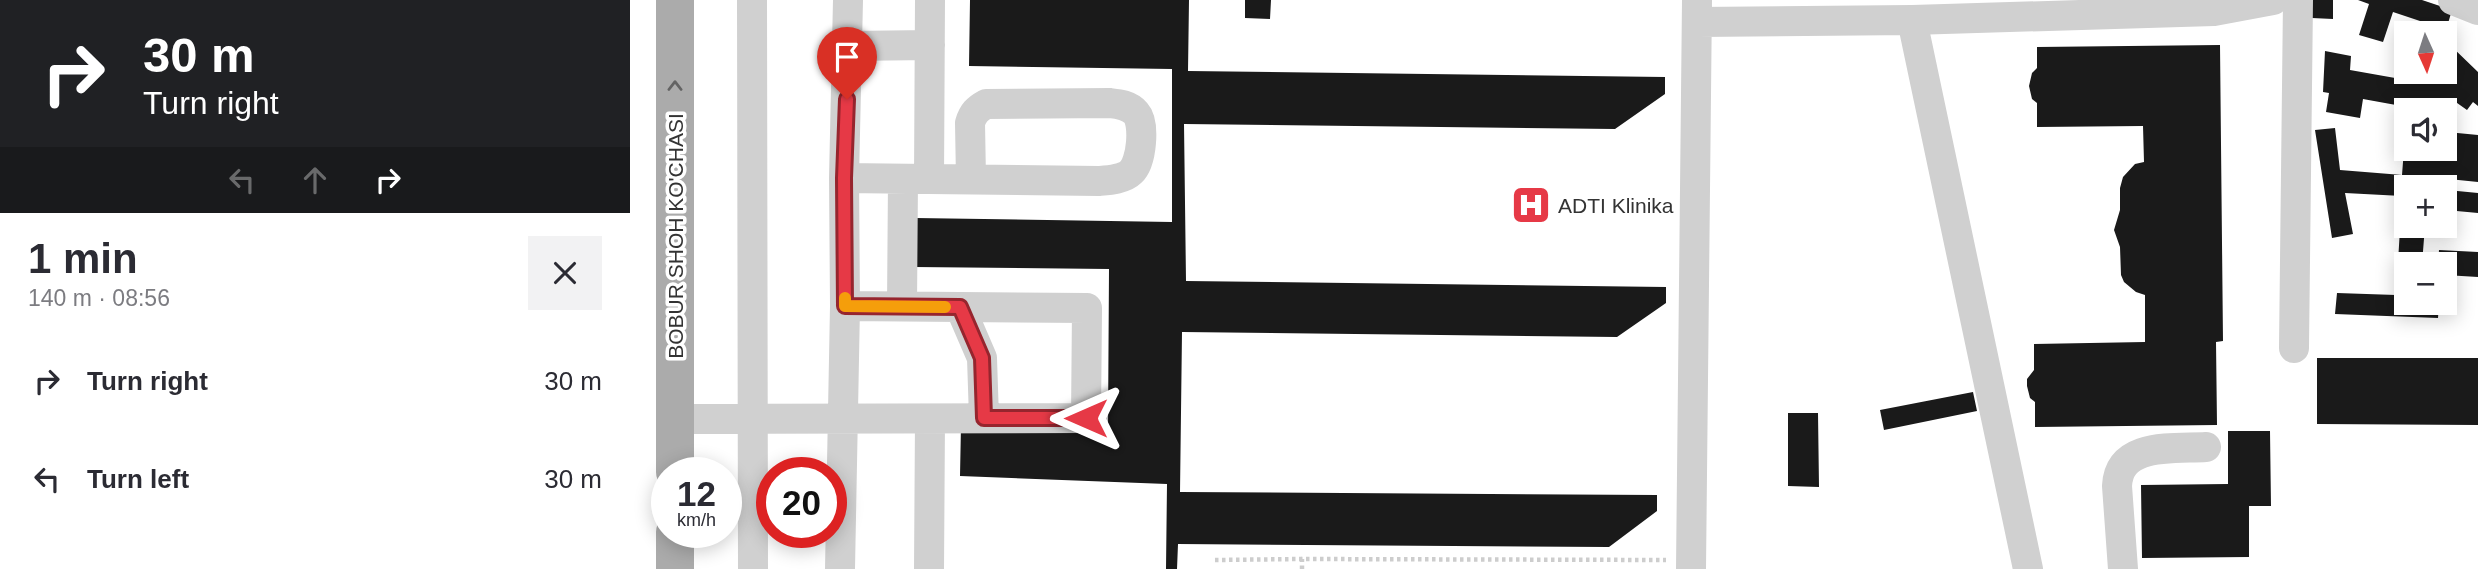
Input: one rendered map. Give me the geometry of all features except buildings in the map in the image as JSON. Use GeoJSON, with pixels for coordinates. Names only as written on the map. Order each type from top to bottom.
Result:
{"type":"FeatureCollection","features":[{"type":"Feature","properties":{"kind":"main road","name":"BOBUR SHOH KO'CHASI"},"geometry":{"type":"LineString","coordinates":[[675,0],[675,457]]}},
{"type":"Feature","properties":{"kind":"main road"},"geometry":{"type":"LineString","coordinates":[[675,548],[675,569]]}},
{"type":"Feature","properties":{"kind":"street"},"geometry":{"type":"LineString","coordinates":[[752,0],[753,569]]}},
{"type":"Feature","properties":{"kind":"street"},"geometry":{"type":"LineString","coordinates":[[840,569],[848,0]]}},
{"type":"Feature","properties":{"kind":"street"},"geometry":{"type":"LineString","coordinates":[[902,306],[930,45],[930,0]]}},
{"type":"Feature","properties":{"kind":"street"},"geometry":{"type":"LineString","coordinates":[[1691,565],[1698,11],[1912,20],[2214,11],[2273,0]]}},
{"type":"Feature","properties":{"kind":"street"},"geometry":{"type":"LineString","coordinates":[[2294,348],[2298,0]]}},
{"type":"Feature","properties":{"kind":"street"},"geometry":{"type":"LineString","coordinates":[[2453,0],[2478,10]]}},
{"type":"Feature","properties":{"kind":"street"},"geometry":{"type":"LineString","coordinates":[[1912,20],[2028,569]]}},
{"type":"Feature","properties":{"kind":"street"},"geometry":{"type":"LineString","coordinates":[[848,46],[930,45]]}},
{"type":"Feature","properties":{"kind":"street"},"geometry":{"type":"LineString","coordinates":[[844,178],[1099,181],[1118,179],[1130,173],[1138,164],[1138,114],[1129,107],[1110,103],[986,104],[972,114],[970,123],[971,179]]}},
{"type":"Feature","properties":{"kind":"street"},"geometry":{"type":"LineString","coordinates":[[675,419],[1086,418],[1087,308],[845,306]]}},
{"type":"Feature","properties":{"kind":"street"},"geometry":{"type":"LineString","coordinates":[[960,307],[982,358],[984,418]]}},
{"type":"Feature","properties":{"kind":"street"},"geometry":{"type":"LineString","coordinates":[[929,569],[930,419]]}},
{"type":"Feature","properties":{"kind":"street"},"geometry":{"type":"LineString","coordinates":[[2123,569],[2117,486],[2118,473],[2124,461],[2139,453],[2160,449],[2206,447]]}},
{"type":"Feature","properties":{"kind":"path"},"geometry":{"type":"LineString","coordinates":[[1214,559],[1410,559],[1691,565]]}},
{"type":"Feature","properties":{"kind":"path"},"geometry":{"type":"LineString","coordinates":[[1302,559],[1302,569]]}},
{"type":"Feature","properties":{"kind":"path"},"geometry":{"type":"LineString","coordinates":[[1409,569],[1410,559]]}},
{"type":"Feature","properties":{"kind":"slow traffic"},"geometry":{"type":"LineString","coordinates":[[845,298],[845,306],[945,307]]}},
{"type":"Feature","properties":{"kind":"place","name":"ADTI Klinika"},"geometry":{"type":"Point","coordinates":[1531,205]}},
{"type":"Feature","properties":{"kind":"route"},"geometry":{"type":"LineString","coordinates":[[847,99],[844,178],[845,306],[960,307],[982,358],[984,418],[1086,418]]}}]}
